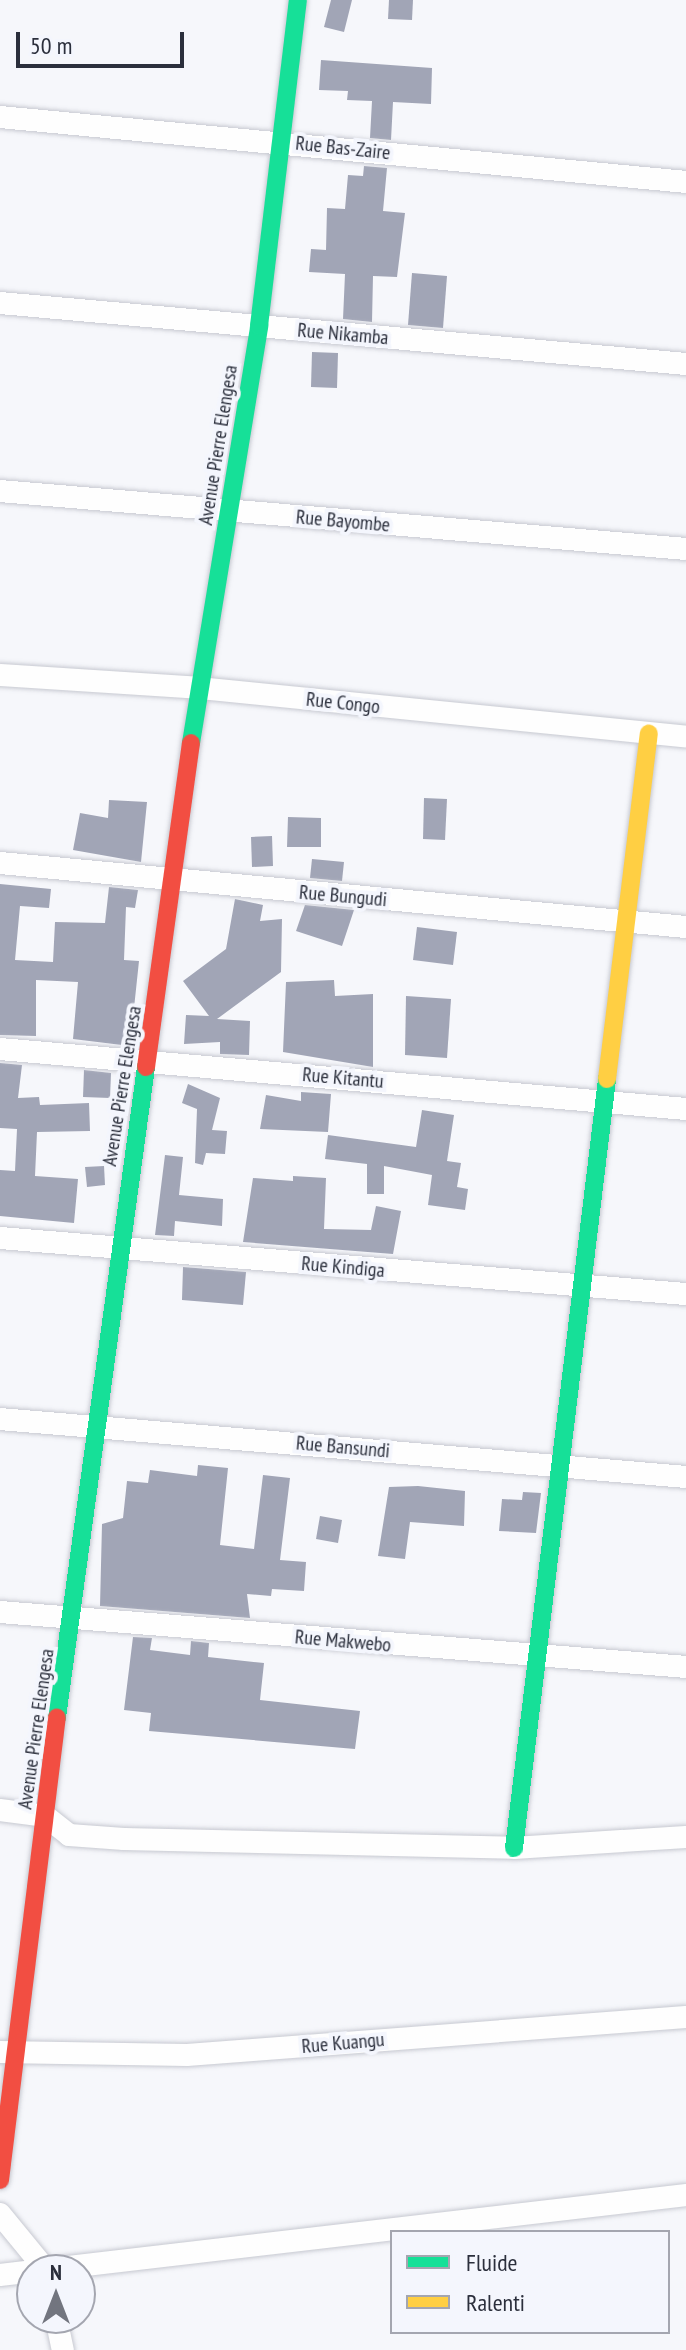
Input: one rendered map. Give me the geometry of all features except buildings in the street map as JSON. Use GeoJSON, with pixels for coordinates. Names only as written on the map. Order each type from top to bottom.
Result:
{"type":"FeatureCollection","features":[{"type":"Feature","properties":{"kind":"street","name":"Avenue Pierre Elengesa"},"geometry":{"type":"LineString","coordinates":[[0,2180],[6,2053],[74,1620],[120,1249],[175,881],[199,688],[259,326],[298,0]]}},
{"type":"Feature","properties":{"kind":"street","name":"Rue Bas-Zaire"},"geometry":{"type":"LineString","coordinates":[[0,117],[686,182]]}},
{"type":"Feature","properties":{"kind":"street","name":"Rue Nikamba"},"geometry":{"type":"LineString","coordinates":[[0,303],[686,364]]}},
{"type":"Feature","properties":{"kind":"street","name":"Rue Bayombe"},"geometry":{"type":"LineString","coordinates":[[0,491],[686,549]]}},
{"type":"Feature","properties":{"kind":"street","name":"Rue Congo"},"geometry":{"type":"LineString","coordinates":[[0,675],[199,688],[686,737]]}},
{"type":"Feature","properties":{"kind":"street"},"geometry":{"type":"LineString","coordinates":[[514,1848],[563,1467],[578,1286],[629,922],[649,734]]}},
{"type":"Feature","properties":{"kind":"street","name":"Rue Bungudi"},"geometry":{"type":"LineString","coordinates":[[0,863],[686,927]]}},
{"type":"Feature","properties":{"kind":"street","name":"Rue Kitantu"},"geometry":{"type":"LineString","coordinates":[[0,1049],[686,1109]]}},
{"type":"Feature","properties":{"kind":"street","name":"Rue Kindiga"},"geometry":{"type":"LineString","coordinates":[[0,1238],[686,1294]]}},
{"type":"Feature","properties":{"kind":"street","name":"Rue Bansundi"},"geometry":{"type":"LineString","coordinates":[[0,1419],[100,1424],[686,1477]]}},
{"type":"Feature","properties":{"kind":"street","name":"Rue Makwebo"},"geometry":{"type":"LineString","coordinates":[[0,1612],[686,1667]]}},
{"type":"Feature","properties":{"kind":"street"},"geometry":{"type":"LineString","coordinates":[[0,1810],[45,1816],[59,1830],[83,1836],[514,1848],[686,1837]]}},
{"type":"Feature","properties":{"kind":"street","name":"Rue Kuangu"},"geometry":{"type":"LineString","coordinates":[[6,2053],[187,2055],[686,2017]]}},
{"type":"Feature","properties":{"kind":"street"},"geometry":{"type":"LineString","coordinates":[[403,2230],[686,2195]]}},
{"type":"Feature","properties":{"kind":"street"},"geometry":{"type":"LineString","coordinates":[[0,2214],[33,2254]]}},
{"type":"Feature","properties":{"kind":"street"},"geometry":{"type":"LineString","coordinates":[[96,2263],[390,2232]]}},
{"type":"Feature","properties":{"kind":"traffic: fast"},"geometry":{"type":"LineString","coordinates":[[191,743],[259,326],[298,0]]}},
{"type":"Feature","properties":{"kind":"traffic: fast"},"geometry":{"type":"LineString","coordinates":[[57,1717],[146,1067]]}},
{"type":"Feature","properties":{"kind":"traffic: fast"},"geometry":{"type":"LineString","coordinates":[[514,1848],[607,1079]]}},
{"type":"Feature","properties":{"kind":"traffic: slow"},"geometry":{"type":"LineString","coordinates":[[607,1079],[649,734]]}},
{"type":"Feature","properties":{"kind":"traffic: jam"},"geometry":{"type":"LineString","coordinates":[[146,1067],[191,743]]}},
{"type":"Feature","properties":{"kind":"traffic: jam"},"geometry":{"type":"LineString","coordinates":[[0,2180],[57,1717]]}}]}
